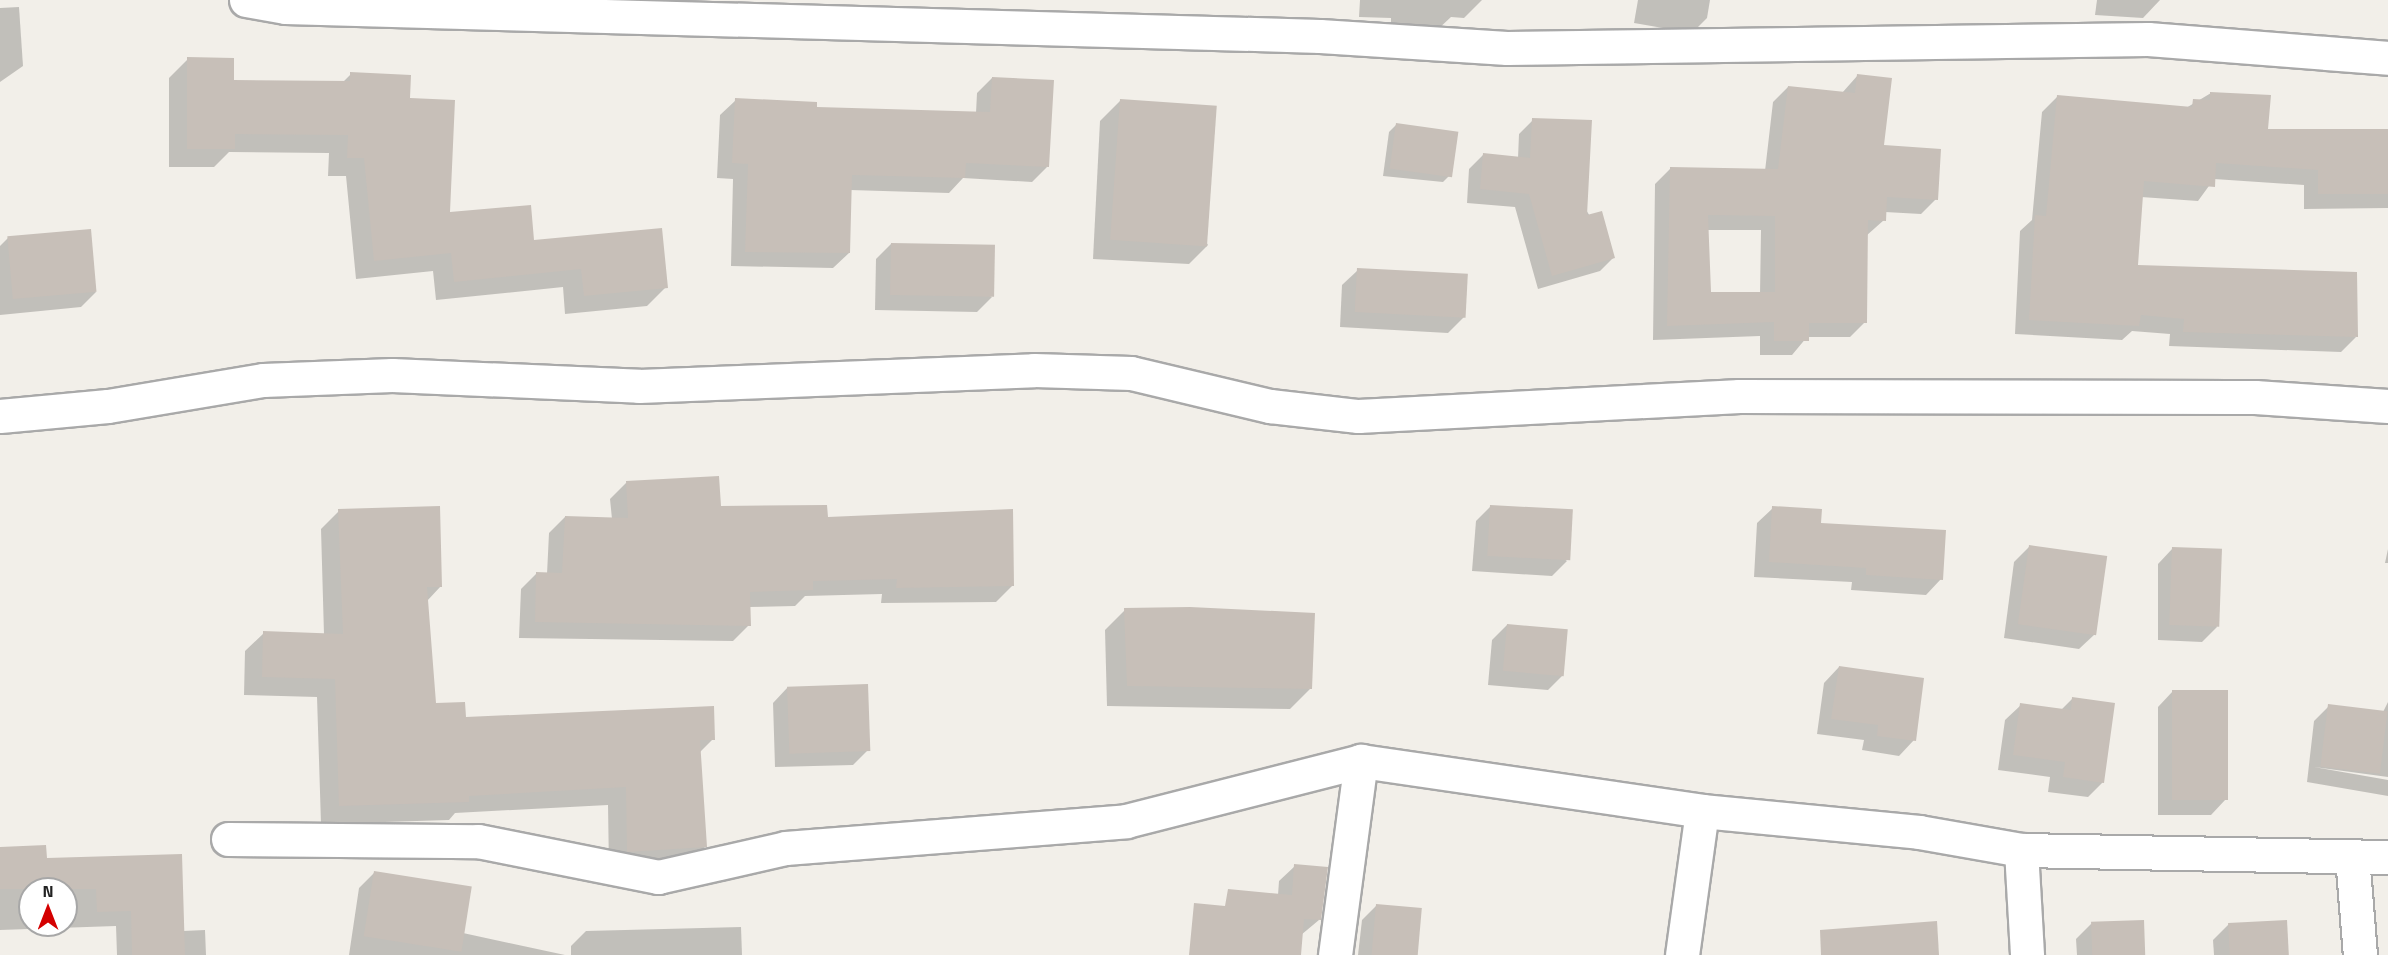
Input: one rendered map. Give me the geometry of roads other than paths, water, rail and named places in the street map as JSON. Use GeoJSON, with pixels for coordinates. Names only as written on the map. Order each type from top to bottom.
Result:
{"type":"FeatureCollection","features":[{"type":"Feature","properties":{"kind":"street"},"geometry":{"type":"LineString","coordinates":[[246,0],[285,7],[1297,35],[1507,48],[2148,39],[2388,58]]}},
{"type":"Feature","properties":{"kind":"street"},"geometry":{"type":"LineString","coordinates":[[0,416],[108,406],[263,380],[392,375],[639,386],[1034,370],[1131,373],[1270,406],[1358,416],[1739,396],[2255,397],[2388,406]]}},
{"type":"Feature","properties":{"kind":"street"},"geometry":{"type":"LineString","coordinates":[[1335,955],[1361,761]]}},
{"type":"Feature","properties":{"kind":"street"},"geometry":{"type":"LineString","coordinates":[[228,839],[478,841],[658,877],[786,848],[1126,821],[1361,761],[1702,811],[1919,832],[2021,850],[2388,857]]}},
{"type":"Feature","properties":{"kind":"street"},"geometry":{"type":"LineString","coordinates":[[1682,955],[1702,811]]}},
{"type":"Feature","properties":{"kind":"street"},"geometry":{"type":"LineString","coordinates":[[2021,850],[2027,955]]}},
{"type":"Feature","properties":{"kind":"street"},"geometry":{"type":"LineString","coordinates":[[2352,856],[2360,955]]}}]}
